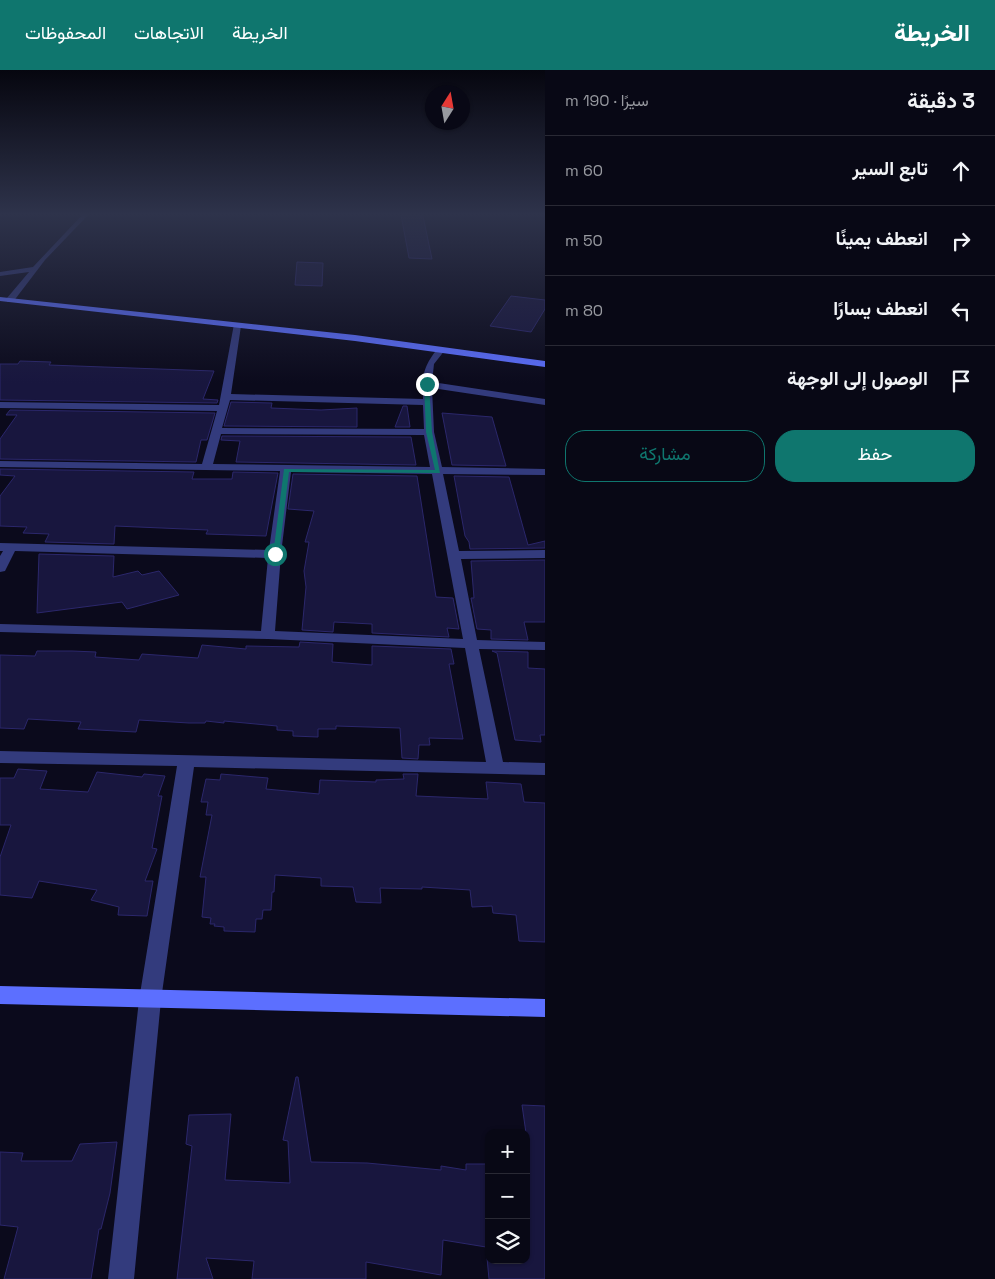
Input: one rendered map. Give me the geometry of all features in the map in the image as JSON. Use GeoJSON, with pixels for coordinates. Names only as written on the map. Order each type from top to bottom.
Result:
{"type":"FeatureCollection","features":[{"type":"Feature","properties":{"kind":"street"},"geometry":{"type":"LineString","coordinates":[[0,274],[21,270]]}},
{"type":"Feature","properties":{"kind":"street"},"geometry":{"type":"LineString","coordinates":[[0,309],[10,300],[34,270]]}},
{"type":"Feature","properties":{"kind":"street"},"geometry":{"type":"LineString","coordinates":[[0,299],[441,350],[545,364]]}},
{"type":"Feature","properties":{"kind":"street"},"geometry":{"type":"LineString","coordinates":[[206,468],[226,397],[237,326]]}},
{"type":"Feature","properties":{"kind":"street"},"geometry":{"type":"LineString","coordinates":[[441,350],[430,364],[427,384],[429,432],[496,769]]}},
{"type":"Feature","properties":{"kind":"street"},"geometry":{"type":"LineString","coordinates":[[427,384],[545,402]]}},
{"type":"Feature","properties":{"kind":"street"},"geometry":{"type":"LineString","coordinates":[[226,397],[427,402]]}},
{"type":"Feature","properties":{"kind":"street"},"geometry":{"type":"LineString","coordinates":[[0,406],[223,408]]}},
{"type":"Feature","properties":{"kind":"street"},"geometry":{"type":"LineString","coordinates":[[217,430],[429,432]]}},
{"type":"Feature","properties":{"kind":"street"},"geometry":{"type":"LineString","coordinates":[[0,464],[286,470],[545,472]]}},
{"type":"Feature","properties":{"kind":"street"},"geometry":{"type":"LineString","coordinates":[[268,635],[275,554],[286,470]]}},
{"type":"Feature","properties":{"kind":"street"},"geometry":{"type":"LineString","coordinates":[[0,568],[5,547],[275,554]]}},
{"type":"Feature","properties":{"kind":"street"},"geometry":{"type":"LineString","coordinates":[[453,555],[545,554]]}},
{"type":"Feature","properties":{"kind":"street"},"geometry":{"type":"LineString","coordinates":[[0,628],[268,635],[545,646]]}},
{"type":"Feature","properties":{"kind":"street"},"geometry":{"type":"LineString","coordinates":[[0,757],[545,769]]}},
{"type":"Feature","properties":{"kind":"street"},"geometry":{"type":"LineString","coordinates":[[121,1279],[150,1000],[186,761]]}},
{"type":"Feature","properties":{"kind":"street"},"geometry":{"type":"LineString","coordinates":[[0,995],[545,1008]]}},
{"type":"Feature","properties":{"kind":"building"},"geometry":{"type":"Polygon","coordinates":[[[296,270],[323,270],[322,286],[295,285],[296,270]]]}},
{"type":"Feature","properties":{"kind":"building"},"geometry":{"type":"Polygon","coordinates":[[[511,296],[545,300],[545,309],[531,332],[490,326],[511,296]]]}},
{"type":"Feature","properties":{"kind":"building"},"geometry":{"type":"Polygon","coordinates":[[[20,361],[51,362],[49,365],[214,371],[203,399],[218,400],[217,403],[0,400],[0,364],[18,364],[20,361]]]}},
{"type":"Feature","properties":{"kind":"building"},"geometry":{"type":"Polygon","coordinates":[[[231,402],[272,403],[271,408],[321,410],[357,408],[357,427],[224,426],[231,402]]]}},
{"type":"Feature","properties":{"kind":"building"},"geometry":{"type":"Polygon","coordinates":[[[403,406],[407,406],[410,427],[395,427],[403,406]]]}},
{"type":"Feature","properties":{"kind":"building"},"geometry":{"type":"Polygon","coordinates":[[[10,410],[215,413],[207,440],[201,440],[196,462],[0,459],[0,439],[17,415],[6,415],[10,410]]]}},
{"type":"Feature","properties":{"kind":"building"},"geometry":{"type":"Polygon","coordinates":[[[442,413],[492,417],[506,466],[452,465],[442,413]]]}},
{"type":"Feature","properties":{"kind":"building"},"geometry":{"type":"Polygon","coordinates":[[[222,436],[411,437],[416,465],[236,462],[240,441],[221,440],[222,436]]]}},
{"type":"Feature","properties":{"kind":"building"},"geometry":{"type":"Polygon","coordinates":[[[0,469],[194,472],[192,479],[232,479],[233,472],[278,473],[266,536],[206,534],[208,530],[115,526],[114,544],[45,542],[49,534],[23,533],[27,527],[0,526],[0,496],[15,476],[0,475],[0,469]]]}},
{"type":"Feature","properties":{"kind":"building"},"geometry":{"type":"Polygon","coordinates":[[[293,474],[417,476],[436,597],[453,598],[459,629],[447,628],[449,637],[372,633],[372,624],[334,622],[333,632],[302,630],[306,587],[304,571],[309,542],[305,542],[314,511],[288,509],[293,474]]]}},
{"type":"Feature","properties":{"kind":"building"},"geometry":{"type":"Polygon","coordinates":[[[454,476],[509,477],[528,545],[545,541],[545,548],[470,549],[469,542],[465,536],[454,476]]]}},
{"type":"Feature","properties":{"kind":"building"},"geometry":{"type":"Polygon","coordinates":[[[39,554],[114,556],[113,577],[138,571],[142,575],[159,571],[179,595],[127,609],[122,602],[37,613],[39,554]]]}},
{"type":"Feature","properties":{"kind":"building"},"geometry":{"type":"Polygon","coordinates":[[[545,560],[545,622],[524,622],[528,640],[491,639],[491,630],[477,629],[471,598],[474,598],[471,561],[545,560]]]}},
{"type":"Feature","properties":{"kind":"building"},"geometry":{"type":"Polygon","coordinates":[[[300,642],[333,644],[332,662],[372,665],[372,646],[451,649],[454,664],[449,664],[463,739],[429,738],[430,745],[419,745],[418,759],[402,758],[400,728],[336,726],[336,729],[318,729],[318,737],[293,736],[293,731],[277,730],[277,726],[224,721],[224,723],[206,721],[205,723],[189,723],[139,720],[136,732],[78,729],[81,722],[28,719],[24,729],[0,728],[0,655],[35,656],[37,651],[72,651],[96,652],[95,657],[139,660],[142,654],[198,658],[202,645],[246,649],[246,646],[299,647],[300,642]]]}},
{"type":"Feature","properties":{"kind":"building"},"geometry":{"type":"Polygon","coordinates":[[[492,651],[528,652],[528,668],[545,669],[545,735],[540,735],[541,742],[515,740],[497,653],[492,651]]]}},
{"type":"Feature","properties":{"kind":"building"},"geometry":{"type":"Polygon","coordinates":[[[18,769],[47,771],[40,789],[88,792],[97,772],[142,777],[144,774],[165,776],[158,796],[162,796],[152,848],[157,849],[145,881],[153,881],[147,916],[118,915],[119,907],[91,900],[97,890],[39,881],[32,898],[0,895],[0,857],[11,825],[0,825],[0,778],[14,778],[18,769]]]}},
{"type":"Feature","properties":{"kind":"building"},"geometry":{"type":"Polygon","coordinates":[[[221,774],[268,778],[266,789],[319,794],[320,780],[376,782],[376,780],[404,779],[403,774],[418,774],[416,796],[488,799],[486,782],[521,784],[524,802],[545,803],[545,942],[519,941],[516,915],[493,913],[492,906],[472,907],[470,890],[422,887],[422,889],[380,888],[381,903],[356,902],[353,887],[321,886],[321,878],[275,875],[271,910],[263,910],[262,919],[256,919],[255,932],[224,931],[224,927],[210,924],[211,918],[202,917],[206,877],[200,877],[212,815],[206,815],[208,802],[201,802],[206,779],[220,780],[221,774]]]}},
{"type":"Feature","properties":{"kind":"building"},"geometry":{"type":"Polygon","coordinates":[[[296,1077],[298,1077],[311,1162],[367,1163],[441,1170],[441,1166],[466,1170],[466,1164],[485,1164],[485,1247],[443,1240],[441,1275],[366,1262],[366,1279],[252,1279],[254,1261],[206,1258],[213,1279],[177,1279],[192,1146],[186,1144],[189,1115],[231,1114],[225,1180],[290,1183],[288,1141],[283,1140],[296,1077]]]}},
{"type":"Feature","properties":{"kind":"building"},"geometry":{"type":"Polygon","coordinates":[[[522,1105],[545,1106],[545,1279],[489,1279],[488,1264],[530,1264],[530,1129],[525,1129],[522,1105]]]}},
{"type":"Feature","properties":{"kind":"building"},"geometry":{"type":"Polygon","coordinates":[[[117,1142],[110,1193],[101,1229],[99,1229],[91,1279],[4,1279],[18,1227],[0,1225],[0,1152],[23,1153],[21,1161],[72,1161],[80,1144],[117,1142]]]}},
{"type":"Feature","properties":{"kind":"route"},"geometry":{"type":"LineString","coordinates":[[275,554],[286,470],[438,472],[429,432],[427,384]]}}]}
